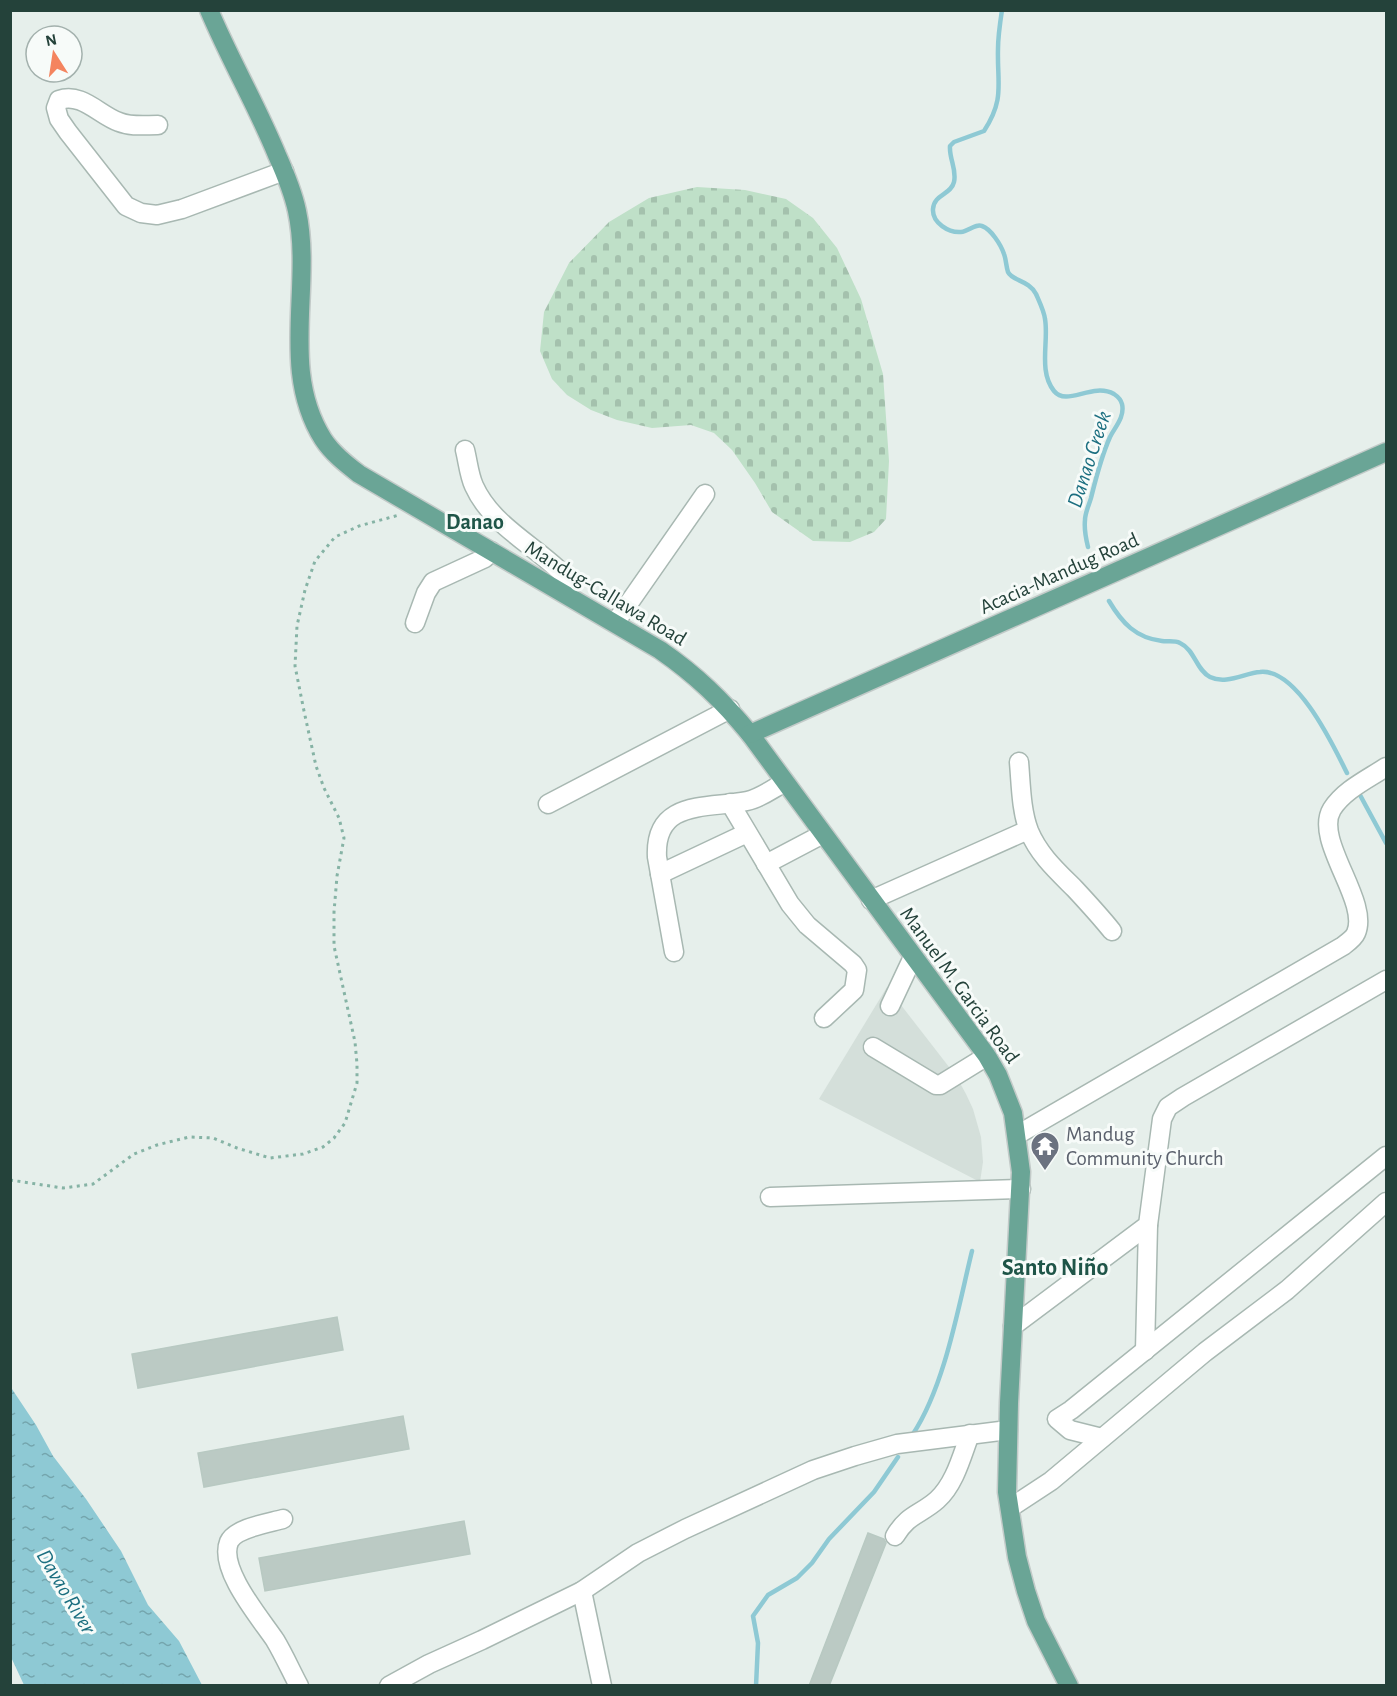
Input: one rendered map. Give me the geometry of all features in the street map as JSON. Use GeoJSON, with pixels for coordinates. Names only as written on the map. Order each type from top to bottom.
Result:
{"type":"FeatureCollection","features":[{"type":"Feature","properties":{"kind":"main road","name":"Mandug-Callawa Road"},"geometry":{"type":"LineString","coordinates":[[209,10],[267,131],[297,210],[302,244],[300,367],[303,391],[323,440],[358,474],[563,592],[690,671],[730,710],[750,734]]}},
{"type":"Feature","properties":{"kind":"main road","name":"Acacia-Mandug Road"},"geometry":{"type":"LineString","coordinates":[[750,734],[1386,452]]}},
{"type":"Feature","properties":{"kind":"main road","name":"Manuel M. Garcia Road"},"geometry":{"type":"LineString","coordinates":[[750,734],[987,1056],[1007,1094],[1017,1135],[1021,1189],[1008,1430],[1007,1492],[1017,1557],[1026,1591],[1036,1621],[1069,1686]]}},
{"type":"Feature","properties":{"kind":"street"},"geometry":{"type":"LineString","coordinates":[[158,125],[122,123],[76,99],[59,100],[56,108],[63,125],[126,206],[141,213],[157,215],[182,209],[284,171]]}},
{"type":"Feature","properties":{"kind":"street"},"geometry":{"type":"LineString","coordinates":[[465,450],[474,485],[479,495],[508,529],[564,575],[567,581],[563,592]]}},
{"type":"Feature","properties":{"kind":"street"},"geometry":{"type":"LineString","coordinates":[[615,623],[705,494]]}},
{"type":"Feature","properties":{"kind":"street"},"geometry":{"type":"LineString","coordinates":[[415,623],[426,593],[433,582],[485,558],[491,551]]}},
{"type":"Feature","properties":{"kind":"street"},"geometry":{"type":"LineString","coordinates":[[548,804],[730,710]]}},
{"type":"Feature","properties":{"kind":"street"},"geometry":{"type":"LineString","coordinates":[[1019,762],[1022,803],[1028,830],[1036,846],[1046,861],[1094,909],[1112,931]]}},
{"type":"Feature","properties":{"kind":"street"},"geometry":{"type":"LineString","coordinates":[[1017,1135],[1343,946],[1356,933],[1358,915],[1328,830],[1330,811],[1341,797],[1386,767]]}},
{"type":"Feature","properties":{"kind":"street"},"geometry":{"type":"LineString","coordinates":[[674,952],[656,841],[660,827],[668,819],[683,811],[760,797],[784,782]]}},
{"type":"Feature","properties":{"kind":"street"},"geometry":{"type":"LineString","coordinates":[[730,803],[790,904],[807,925],[857,970],[854,990],[824,1018]]}},
{"type":"Feature","properties":{"kind":"street"},"geometry":{"type":"LineString","coordinates":[[871,900],[1028,830]]}},
{"type":"Feature","properties":{"kind":"street"},"geometry":{"type":"LineString","coordinates":[[660,874],[747,833]]}},
{"type":"Feature","properties":{"kind":"street"},"geometry":{"type":"LineString","coordinates":[[766,864],[823,834]]}},
{"type":"Feature","properties":{"kind":"street"},"geometry":{"type":"LineString","coordinates":[[890,1006],[914,957]]}},
{"type":"Feature","properties":{"kind":"street"},"geometry":{"type":"LineString","coordinates":[[1145,1351],[1148,1225],[1158,1136],[1161,1119],[1168,1107],[1386,980]]}},
{"type":"Feature","properties":{"kind":"street"},"geometry":{"type":"LineString","coordinates":[[873,1047],[936,1085],[940,1085],[987,1056]]}},
{"type":"Feature","properties":{"kind":"street"},"geometry":{"type":"LineString","coordinates":[[1102,1438],[1070,1430],[1057,1419],[1145,1351],[1386,1156]]}},
{"type":"Feature","properties":{"kind":"street"},"geometry":{"type":"LineString","coordinates":[[770,1197],[1021,1189]]}},
{"type":"Feature","properties":{"kind":"street"},"geometry":{"type":"LineString","coordinates":[[1010,1508],[1051,1481],[1205,1352],[1287,1290],[1386,1202]]}},
{"type":"Feature","properties":{"kind":"street"},"geometry":{"type":"LineString","coordinates":[[1013,1326],[1148,1225]]}},
{"type":"Feature","properties":{"kind":"street"},"geometry":{"type":"LineString","coordinates":[[389,1686],[429,1664],[582,1591],[638,1553],[685,1529],[813,1470],[897,1444],[1008,1430]]}},
{"type":"Feature","properties":{"kind":"street"},"geometry":{"type":"LineString","coordinates":[[895,1536],[908,1519],[938,1499],[958,1467],[970,1434]]}},
{"type":"Feature","properties":{"kind":"street"},"geometry":{"type":"LineString","coordinates":[[283,1519],[237,1533],[229,1541],[228,1553],[237,1582],[277,1643],[299,1686]]}},
{"type":"Feature","properties":{"kind":"street"},"geometry":{"type":"LineString","coordinates":[[582,1591],[602,1686]]}},
{"type":"Feature","properties":{"kind":"path"},"geometry":{"type":"LineString","coordinates":[[10,1180],[63,1188],[93,1185],[134,1154],[157,1144],[189,1137],[213,1138],[237,1149],[270,1158],[303,1154],[323,1147],[334,1138],[345,1122],[355,1092],[357,1064],[355,1042],[334,946],[337,876],[344,838],[339,818],[316,766],[295,666],[297,626],[305,590],[315,561],[335,537],[384,518],[421,511]]}},
{"type":"Feature","properties":{"kind":"shaded area"},"geometry":{"type":"Polygon","coordinates":[[[887,987],[956,1076],[966,1094],[981,1137],[983,1162],[980,1182],[819,1099],[887,987]]]}},
{"type":"Feature","properties":{"kind":"green space"},"geometry":{"type":"Polygon","coordinates":[[[697,187],[745,190],[786,199],[813,218],[837,248],[861,299],[883,374],[889,461],[886,519],[874,532],[850,542],[813,541],[772,512],[732,450],[714,433],[691,425],[652,428],[617,420],[591,410],[567,395],[552,379],[540,351],[544,312],[569,263],[609,222],[649,198],[697,187]]]}},
{"type":"Feature","properties":{"kind":"water","name":"Davao River"},"geometry":{"type":"Polygon","coordinates":[[[10,1386],[53,1456],[86,1499],[121,1551],[148,1605],[179,1641],[202,1685],[24,1685],[10,1655],[10,1386]]]}},
{"type":"Feature","properties":{"kind":"building"},"geometry":{"type":"Polygon","coordinates":[[[337,1317],[343,1350],[138,1388],[132,1354],[337,1317]]]}},
{"type":"Feature","properties":{"kind":"building"},"geometry":{"type":"Polygon","coordinates":[[[403,1416],[409,1449],[204,1487],[198,1453],[403,1416]]]}},
{"type":"Feature","properties":{"kind":"building"},"geometry":{"type":"Polygon","coordinates":[[[464,1521],[470,1554],[265,1591],[259,1558],[464,1521]]]}},
{"type":"Feature","properties":{"kind":"building"},"geometry":{"type":"Polygon","coordinates":[[[868,1533],[884,1539],[886,1543],[829,1686],[809,1686],[868,1533]]]}},
{"type":"Feature","properties":{"kind":"waterway","name":"Danao Creek"},"geometry":{"type":"LineString","coordinates":[[1002,10],[998,44],[999,91],[995,110],[984,131],[954,142],[950,146],[954,182],[950,190],[936,200],[933,214],[938,223],[951,231],[964,232],[980,225],[985,228],[1001,246],[1010,275],[1033,289],[1044,316],[1046,374],[1054,391],[1066,397],[1106,391],[1119,398],[1123,409],[1121,418],[1104,452],[1086,515],[1085,530],[1088,547]]}},
{"type":"Feature","properties":{"kind":"waterway","name":"Danao Creek"},"geometry":{"type":"LineString","coordinates":[[1109,601],[1125,623],[1137,633],[1185,646],[1205,674],[1210,677],[1222,680],[1260,672],[1274,674],[1287,682],[1312,710],[1347,773]]}},
{"type":"Feature","properties":{"kind":"waterway","name":"Danao Creek"},"geometry":{"type":"LineString","coordinates":[[1360,795],[1386,843]]}},
{"type":"Feature","properties":{"kind":"waterway"},"geometry":{"type":"LineString","coordinates":[[913,1434],[934,1393],[942,1370],[972,1251]]}},
{"type":"Feature","properties":{"kind":"waterway"},"geometry":{"type":"LineString","coordinates":[[756,1686],[758,1643],[753,1616],[768,1595],[797,1578],[812,1563],[829,1539],[874,1492],[898,1457]]}},
{"type":"Feature","properties":{"kind":"place","name":"Mandug Community Church"},"geometry":{"type":"Point","coordinates":[1045,1172]}},
{"type":"Feature","properties":{"kind":"district","name":"Danao"},"geometry":{"type":"Point","coordinates":[475,521]}},
{"type":"Feature","properties":{"kind":"district","name":"Santo Niño"},"geometry":{"type":"Point","coordinates":[1055,1267]}}]}
